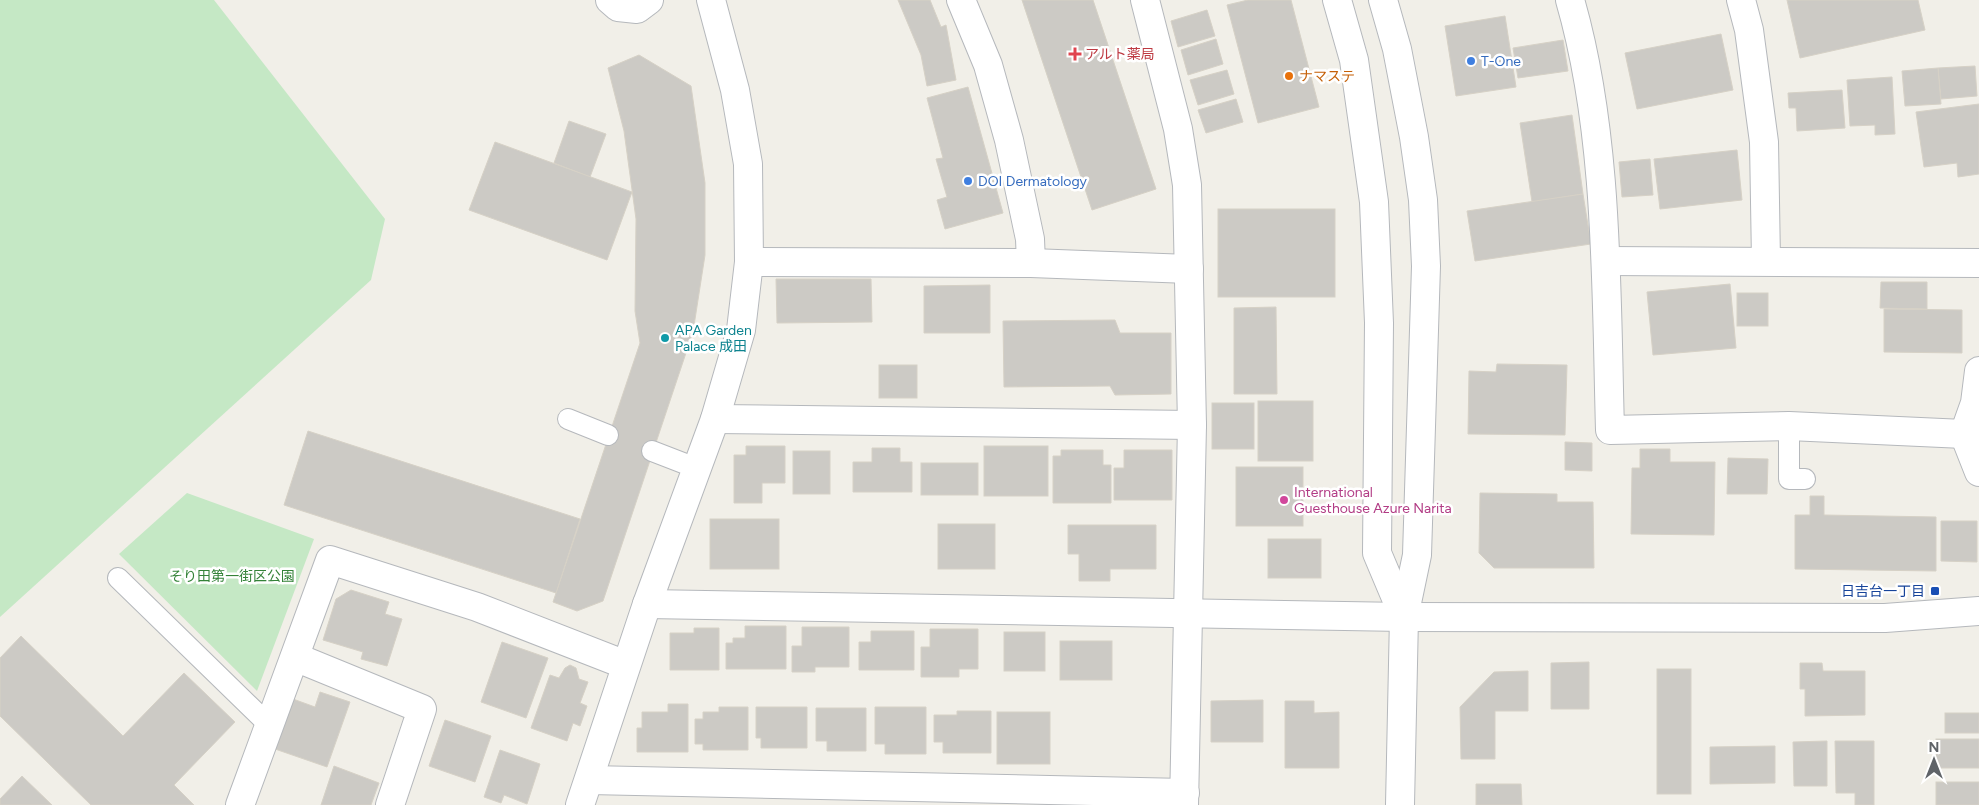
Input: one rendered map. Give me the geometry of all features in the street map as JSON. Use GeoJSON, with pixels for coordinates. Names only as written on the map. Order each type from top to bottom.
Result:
{"type":"FeatureCollection","features":[{"type":"Feature","properties":{"kind":"street"},"geometry":{"type":"LineString","coordinates":[[610,0],[618,7],[637,9],[649,0]]}},
{"type":"Feature","properties":{"kind":"street"},"geometry":{"type":"LineString","coordinates":[[580,805],[647,604],[715,419],[741,330],[749,262],[748,164],[735,90],[711,0]]}},
{"type":"Feature","properties":{"kind":"street"},"geometry":{"type":"LineString","coordinates":[[961,0],[988,65],[1010,140],[1030,239],[1031,263]]}},
{"type":"Feature","properties":{"kind":"street"},"geometry":{"type":"LineString","coordinates":[[589,780],[1185,799],[1192,425],[1186,184],[1178,129],[1145,0]]}},
{"type":"Feature","properties":{"kind":"street"},"geometry":{"type":"LineString","coordinates":[[1337,0],[1354,60],[1374,202],[1380,323],[1377,552],[1404,617]]}},
{"type":"Feature","properties":{"kind":"street"},"geometry":{"type":"LineString","coordinates":[[1383,0],[1397,49],[1414,136],[1423,200],[1426,266],[1417,555],[1404,617],[1400,805]]}},
{"type":"Feature","properties":{"kind":"street"},"geometry":{"type":"LineString","coordinates":[[1570,0],[1594,115],[1606,261],[1610,430],[1790,426],[1964,434]]}},
{"type":"Feature","properties":{"kind":"street"},"geometry":{"type":"LineString","coordinates":[[1742,0],[1764,142],[1766,261]]}},
{"type":"Feature","properties":{"kind":"street"},"geometry":{"type":"LineString","coordinates":[[1606,261],[1979,263]]}},
{"type":"Feature","properties":{"kind":"street"},"geometry":{"type":"LineString","coordinates":[[749,262],[1031,263],[1189,269]]}},
{"type":"Feature","properties":{"kind":"street"},"geometry":{"type":"LineString","coordinates":[[1979,371],[1975,403],[1964,434],[1979,472]]}},
{"type":"Feature","properties":{"kind":"street"},"geometry":{"type":"LineString","coordinates":[[715,419],[1192,425]]}},
{"type":"Feature","properties":{"kind":"street"},"geometry":{"type":"LineString","coordinates":[[240,805],[330,560],[477,607],[626,665]]}},
{"type":"Feature","properties":{"kind":"street"},"geometry":{"type":"LineString","coordinates":[[647,604],[1404,617],[1885,618],[1979,611]]}},
{"type":"Feature","properties":{"kind":"street"},"geometry":{"type":"LineString","coordinates":[[294,657],[422,709],[390,805]]}},
{"type":"Feature","properties":{"kind":"lane"},"geometry":{"type":"LineString","coordinates":[[568,419],[608,435]]}},
{"type":"Feature","properties":{"kind":"lane"},"geometry":{"type":"LineString","coordinates":[[1790,426],[1790,479],[1805,479]]}},
{"type":"Feature","properties":{"kind":"lane"},"geometry":{"type":"LineString","coordinates":[[652,451],[696,468]]}},
{"type":"Feature","properties":{"kind":"lane"},"geometry":{"type":"LineString","coordinates":[[118,578],[270,726]]}},
{"type":"Feature","properties":{"kind":"green space"},"geometry":{"type":"Polygon","coordinates":[[[0,0],[214,0],[385,219],[371,280],[0,617],[0,0]]]}},
{"type":"Feature","properties":{"kind":"green space","name":"そり田第一街区公園"},"geometry":{"type":"Polygon","coordinates":[[[187,493],[314,539],[257,691],[119,554],[187,493]]]}},
{"type":"Feature","properties":{"kind":"building"},"geometry":{"type":"Polygon","coordinates":[[[898,0],[930,0],[941,27],[946,25],[956,80],[927,86],[921,55],[898,0]]]}},
{"type":"Feature","properties":{"kind":"building"},"geometry":{"type":"Polygon","coordinates":[[[1022,0],[1093,0],[1156,189],[1092,210],[1022,0]]]}},
{"type":"Feature","properties":{"kind":"building"},"geometry":{"type":"Polygon","coordinates":[[[1248,0],[1291,0],[1319,107],[1258,123],[1227,5],[1248,0]]]}},
{"type":"Feature","properties":{"kind":"building"},"geometry":{"type":"Polygon","coordinates":[[[1787,0],[1918,0],[1925,30],[1800,58],[1787,0]]]}},
{"type":"Feature","properties":{"kind":"building"},"geometry":{"type":"Polygon","coordinates":[[[1207,10],[1215,36],[1178,47],[1171,21],[1207,10]]]}},
{"type":"Feature","properties":{"kind":"building"},"geometry":{"type":"Polygon","coordinates":[[[1505,16],[1516,87],[1456,96],[1445,26],[1505,16]]]}},
{"type":"Feature","properties":{"kind":"building"},"geometry":{"type":"Polygon","coordinates":[[[1721,34],[1733,90],[1637,109],[1625,53],[1721,34]]]}},
{"type":"Feature","properties":{"kind":"building"},"geometry":{"type":"Polygon","coordinates":[[[1216,39],[1223,64],[1188,75],[1181,50],[1216,39]]]}},
{"type":"Feature","properties":{"kind":"building"},"geometry":{"type":"Polygon","coordinates":[[[1563,40],[1568,71],[1518,78],[1513,48],[1563,40]]]}},
{"type":"Feature","properties":{"kind":"building","name":"APA Garden Palace 成田"},"geometry":{"type":"Polygon","coordinates":[[[639,55],[691,86],[705,183],[705,255],[693,332],[603,601],[577,611],[553,602],[640,343],[635,311],[636,219],[624,131],[608,68],[639,55]]]}},
{"type":"Feature","properties":{"kind":"building"},"geometry":{"type":"Polygon","coordinates":[[[1975,66],[1977,96],[1941,99],[1938,68],[1975,66]]]}},
{"type":"Feature","properties":{"kind":"building"},"geometry":{"type":"Polygon","coordinates":[[[1938,68],[1941,104],[1905,106],[1902,71],[1938,68]]]}},
{"type":"Feature","properties":{"kind":"building"},"geometry":{"type":"Polygon","coordinates":[[[1227,70],[1234,94],[1198,105],[1190,80],[1227,70]]]}},
{"type":"Feature","properties":{"kind":"building"},"geometry":{"type":"Polygon","coordinates":[[[1892,77],[1895,134],[1875,135],[1875,125],[1850,126],[1847,80],[1892,77]]]}},
{"type":"Feature","properties":{"kind":"building"},"geometry":{"type":"Polygon","coordinates":[[[968,87],[1003,213],[945,229],[937,200],[947,197],[936,159],[943,158],[927,98],[968,87]]]}},
{"type":"Feature","properties":{"kind":"building"},"geometry":{"type":"Polygon","coordinates":[[[1842,90],[1845,128],[1797,131],[1796,108],[1789,108],[1788,93],[1842,90]]]}},
{"type":"Feature","properties":{"kind":"building"},"geometry":{"type":"Polygon","coordinates":[[[1236,99],[1243,122],[1206,133],[1198,110],[1236,99]]]}},
{"type":"Feature","properties":{"kind":"building"},"geometry":{"type":"Polygon","coordinates":[[[1979,104],[1979,174],[1958,177],[1957,163],[1924,167],[1916,112],[1979,104]]]}},
{"type":"Feature","properties":{"kind":"building"},"geometry":{"type":"Polygon","coordinates":[[[1572,115],[1583,194],[1532,202],[1520,123],[1572,115]]]}},
{"type":"Feature","properties":{"kind":"building"},"geometry":{"type":"Polygon","coordinates":[[[569,121],[606,134],[590,177],[554,163],[569,121]]]}},
{"type":"Feature","properties":{"kind":"building"},"geometry":{"type":"Polygon","coordinates":[[[495,142],[632,192],[607,260],[469,210],[495,142]]]}},
{"type":"Feature","properties":{"kind":"building"},"geometry":{"type":"Polygon","coordinates":[[[1737,150],[1742,200],[1660,209],[1654,159],[1737,150]]]}},
{"type":"Feature","properties":{"kind":"building"},"geometry":{"type":"Polygon","coordinates":[[[1650,159],[1653,195],[1622,197],[1619,162],[1650,159]]]}},
{"type":"Feature","properties":{"kind":"building"},"geometry":{"type":"Polygon","coordinates":[[[1583,194],[1591,244],[1475,261],[1467,211],[1583,194]]]}},
{"type":"Feature","properties":{"kind":"building"},"geometry":{"type":"Polygon","coordinates":[[[1218,209],[1335,209],[1335,297],[1218,297],[1218,209]]]}},
{"type":"Feature","properties":{"kind":"building"},"geometry":{"type":"Polygon","coordinates":[[[776,279],[871,279],[872,322],[777,323],[776,279]]]}},
{"type":"Feature","properties":{"kind":"building"},"geometry":{"type":"Polygon","coordinates":[[[1881,282],[1927,282],[1927,309],[1880,308],[1881,282]]]}},
{"type":"Feature","properties":{"kind":"building"},"geometry":{"type":"Polygon","coordinates":[[[1730,284],[1736,348],[1653,355],[1647,292],[1730,284]]]}},
{"type":"Feature","properties":{"kind":"building"},"geometry":{"type":"Polygon","coordinates":[[[990,285],[990,333],[924,333],[924,286],[990,285]]]}},
{"type":"Feature","properties":{"kind":"building"},"geometry":{"type":"Polygon","coordinates":[[[1737,293],[1768,293],[1768,326],[1737,326],[1737,293]]]}},
{"type":"Feature","properties":{"kind":"building"},"geometry":{"type":"Polygon","coordinates":[[[1276,307],[1277,394],[1234,394],[1234,308],[1276,307]]]}},
{"type":"Feature","properties":{"kind":"building"},"geometry":{"type":"Polygon","coordinates":[[[1884,309],[1962,310],[1962,353],[1884,352],[1884,309]]]}},
{"type":"Feature","properties":{"kind":"building"},"geometry":{"type":"Polygon","coordinates":[[[1115,320],[1120,333],[1171,333],[1171,394],[1115,395],[1110,386],[1004,387],[1003,321],[1115,320]]]}},
{"type":"Feature","properties":{"kind":"building"},"geometry":{"type":"Polygon","coordinates":[[[1497,364],[1567,365],[1565,435],[1468,434],[1469,371],[1496,372],[1497,364]]]}},
{"type":"Feature","properties":{"kind":"building"},"geometry":{"type":"Polygon","coordinates":[[[879,365],[917,365],[917,398],[879,398],[879,365]]]}},
{"type":"Feature","properties":{"kind":"building"},"geometry":{"type":"Polygon","coordinates":[[[1258,401],[1313,401],[1313,461],[1258,461],[1258,401]]]}},
{"type":"Feature","properties":{"kind":"building"},"geometry":{"type":"Polygon","coordinates":[[[1212,403],[1254,403],[1254,449],[1212,449],[1212,403]]]}},
{"type":"Feature","properties":{"kind":"building"},"geometry":{"type":"Polygon","coordinates":[[[308,431],[580,519],[556,593],[284,505],[308,431]]]}},
{"type":"Feature","properties":{"kind":"building"},"geometry":{"type":"Polygon","coordinates":[[[1565,442],[1592,443],[1592,471],[1565,470],[1565,442]]]}},
{"type":"Feature","properties":{"kind":"building"},"geometry":{"type":"Polygon","coordinates":[[[746,446],[785,446],[785,483],[762,483],[762,503],[734,503],[734,455],[746,455],[746,446]]]}},
{"type":"Feature","properties":{"kind":"building"},"geometry":{"type":"Polygon","coordinates":[[[984,446],[1048,446],[1048,496],[984,496],[984,446]]]}},
{"type":"Feature","properties":{"kind":"building"},"geometry":{"type":"Polygon","coordinates":[[[872,448],[900,448],[900,462],[912,462],[912,492],[853,492],[853,462],[872,462],[872,448]]]}},
{"type":"Feature","properties":{"kind":"building"},"geometry":{"type":"Polygon","coordinates":[[[1640,449],[1670,449],[1670,462],[1715,462],[1714,535],[1631,534],[1632,468],[1640,468],[1640,449]]]}},
{"type":"Feature","properties":{"kind":"building"},"geometry":{"type":"Polygon","coordinates":[[[1061,450],[1103,450],[1103,465],[1111,465],[1111,503],[1053,503],[1053,456],[1061,456],[1061,450]]]}},
{"type":"Feature","properties":{"kind":"building"},"geometry":{"type":"Polygon","coordinates":[[[1124,450],[1172,450],[1172,500],[1114,500],[1114,468],[1124,468],[1124,450]]]}},
{"type":"Feature","properties":{"kind":"building"},"geometry":{"type":"Polygon","coordinates":[[[793,451],[830,451],[830,494],[793,494],[793,451]]]}},
{"type":"Feature","properties":{"kind":"building"},"geometry":{"type":"Polygon","coordinates":[[[1728,458],[1768,459],[1767,494],[1727,494],[1728,458]]]}},
{"type":"Feature","properties":{"kind":"building"},"geometry":{"type":"Polygon","coordinates":[[[921,463],[978,463],[978,495],[921,495],[921,463]]]}},
{"type":"Feature","properties":{"kind":"building"},"geometry":{"type":"Polygon","coordinates":[[[1236,467],[1303,467],[1303,526],[1236,526],[1236,467]]]}},
{"type":"Feature","properties":{"kind":"building"},"geometry":{"type":"Polygon","coordinates":[[[1480,493],[1557,494],[1557,502],[1593,502],[1594,568],[1494,568],[1479,553],[1480,493]]]}},
{"type":"Feature","properties":{"kind":"building"},"geometry":{"type":"Polygon","coordinates":[[[1810,496],[1824,496],[1824,515],[1936,517],[1936,571],[1795,569],[1795,515],[1810,515],[1810,496]]]}},
{"type":"Feature","properties":{"kind":"building"},"geometry":{"type":"Polygon","coordinates":[[[710,519],[779,519],[779,569],[710,569],[710,519]]]}},
{"type":"Feature","properties":{"kind":"building"},"geometry":{"type":"Polygon","coordinates":[[[1941,521],[1977,521],[1977,562],[1941,561],[1941,521]]]}},
{"type":"Feature","properties":{"kind":"building"},"geometry":{"type":"Polygon","coordinates":[[[938,524],[995,524],[995,569],[938,569],[938,524]]]}},
{"type":"Feature","properties":{"kind":"building"},"geometry":{"type":"Polygon","coordinates":[[[1068,525],[1156,525],[1156,569],[1110,569],[1110,581],[1079,581],[1079,554],[1068,554],[1068,525]]]}},
{"type":"Feature","properties":{"kind":"building"},"geometry":{"type":"Polygon","coordinates":[[[1268,539],[1321,539],[1321,578],[1268,578],[1268,539]]]}},
{"type":"Feature","properties":{"kind":"building"},"geometry":{"type":"Polygon","coordinates":[[[351,590],[389,602],[385,614],[402,619],[387,666],[361,659],[363,652],[323,640],[336,599],[351,590]]]}},
{"type":"Feature","properties":{"kind":"building"},"geometry":{"type":"Polygon","coordinates":[[[745,626],[786,626],[786,669],[726,669],[726,643],[733,643],[733,638],[745,638],[745,626]]]}},
{"type":"Feature","properties":{"kind":"building"},"geometry":{"type":"Polygon","coordinates":[[[802,627],[849,627],[849,667],[815,667],[815,672],[792,672],[792,646],[802,646],[802,627]]]}},
{"type":"Feature","properties":{"kind":"building"},"geometry":{"type":"Polygon","coordinates":[[[694,628],[719,628],[719,670],[670,670],[670,633],[694,633],[694,628]]]}},
{"type":"Feature","properties":{"kind":"building"},"geometry":{"type":"Polygon","coordinates":[[[930,629],[978,629],[978,669],[959,669],[959,677],[921,677],[921,647],[930,647],[930,629]]]}},
{"type":"Feature","properties":{"kind":"building"},"geometry":{"type":"Polygon","coordinates":[[[871,631],[914,631],[914,670],[859,670],[859,642],[871,642],[871,631]]]}},
{"type":"Feature","properties":{"kind":"building"},"geometry":{"type":"Polygon","coordinates":[[[1004,632],[1045,632],[1045,671],[1004,671],[1004,632]]]}},
{"type":"Feature","properties":{"kind":"building"},"geometry":{"type":"Polygon","coordinates":[[[21,636],[123,736],[184,673],[235,722],[174,785],[194,805],[91,805],[0,716],[0,658],[21,636]]]}},
{"type":"Feature","properties":{"kind":"building"},"geometry":{"type":"Polygon","coordinates":[[[1060,641],[1112,641],[1112,680],[1060,680],[1060,641]]]}},
{"type":"Feature","properties":{"kind":"building"},"geometry":{"type":"Polygon","coordinates":[[[502,642],[548,658],[526,718],[481,702],[502,642]]]}},
{"type":"Feature","properties":{"kind":"building"},"geometry":{"type":"Polygon","coordinates":[[[1589,662],[1589,709],[1551,709],[1551,663],[1589,662]]]}},
{"type":"Feature","properties":{"kind":"building"},"geometry":{"type":"Polygon","coordinates":[[[1800,663],[1822,663],[1823,671],[1865,671],[1865,715],[1805,716],[1805,689],[1800,689],[1800,663]]]}},
{"type":"Feature","properties":{"kind":"building"},"geometry":{"type":"Polygon","coordinates":[[[570,665],[576,668],[579,679],[588,682],[580,703],[587,706],[580,726],[573,723],[567,741],[531,728],[550,675],[559,678],[565,668],[570,665]]]}},
{"type":"Feature","properties":{"kind":"building"},"geometry":{"type":"Polygon","coordinates":[[[1657,669],[1691,669],[1691,794],[1657,794],[1657,669]]]}},
{"type":"Feature","properties":{"kind":"building"},"geometry":{"type":"Polygon","coordinates":[[[1528,671],[1528,711],[1495,711],[1495,759],[1461,759],[1460,707],[1494,672],[1528,671]]]}},
{"type":"Feature","properties":{"kind":"building"},"geometry":{"type":"Polygon","coordinates":[[[320,692],[350,702],[327,767],[275,749],[293,699],[315,707],[320,692]]]}},
{"type":"Feature","properties":{"kind":"building"},"geometry":{"type":"Polygon","coordinates":[[[1263,700],[1263,742],[1211,742],[1211,701],[1263,700]]]}},
{"type":"Feature","properties":{"kind":"building"},"geometry":{"type":"Polygon","coordinates":[[[1285,701],[1314,701],[1314,713],[1339,712],[1339,768],[1285,768],[1285,701]]]}},
{"type":"Feature","properties":{"kind":"building"},"geometry":{"type":"Polygon","coordinates":[[[668,704],[688,704],[688,752],[637,752],[637,728],[642,728],[642,712],[668,712],[668,704]]]}},
{"type":"Feature","properties":{"kind":"building"},"geometry":{"type":"Polygon","coordinates":[[[719,707],[748,707],[748,750],[703,750],[703,744],[695,744],[695,719],[703,719],[703,712],[719,712],[719,707]]]}},
{"type":"Feature","properties":{"kind":"building"},"geometry":{"type":"Polygon","coordinates":[[[756,707],[807,707],[807,748],[761,748],[761,738],[756,738],[756,707]]]}},
{"type":"Feature","properties":{"kind":"building"},"geometry":{"type":"Polygon","coordinates":[[[875,707],[926,707],[926,754],[885,754],[885,744],[875,744],[875,707]]]}},
{"type":"Feature","properties":{"kind":"building"},"geometry":{"type":"Polygon","coordinates":[[[816,708],[866,708],[866,751],[827,751],[827,741],[816,741],[816,708]]]}},
{"type":"Feature","properties":{"kind":"building"},"geometry":{"type":"Polygon","coordinates":[[[957,711],[991,711],[991,753],[943,753],[943,742],[934,742],[934,715],[957,715],[957,711]]]}},
{"type":"Feature","properties":{"kind":"building"},"geometry":{"type":"Polygon","coordinates":[[[997,712],[1050,712],[1050,764],[997,764],[997,712]]]}},
{"type":"Feature","properties":{"kind":"building"},"geometry":{"type":"Polygon","coordinates":[[[1945,713],[1979,713],[1979,733],[1945,733],[1945,713]]]}},
{"type":"Feature","properties":{"kind":"building"},"geometry":{"type":"Polygon","coordinates":[[[445,720],[491,736],[475,782],[429,766],[445,720]]]}},
{"type":"Feature","properties":{"kind":"building"},"geometry":{"type":"Polygon","coordinates":[[[1936,739],[1979,739],[1979,768],[1936,768],[1936,739]]]}},
{"type":"Feature","properties":{"kind":"building"},"geometry":{"type":"Polygon","coordinates":[[[1827,741],[1827,786],[1794,786],[1793,742],[1827,741]]]}},
{"type":"Feature","properties":{"kind":"building"},"geometry":{"type":"Polygon","coordinates":[[[1835,741],[1874,741],[1874,805],[1855,805],[1855,793],[1836,793],[1835,741]]]}},
{"type":"Feature","properties":{"kind":"building"},"geometry":{"type":"Polygon","coordinates":[[[1775,746],[1775,783],[1710,784],[1710,747],[1775,746]]]}},
{"type":"Feature","properties":{"kind":"building"},"geometry":{"type":"Polygon","coordinates":[[[500,750],[540,764],[527,804],[504,795],[501,803],[484,797],[500,750]]]}},
{"type":"Feature","properties":{"kind":"building"},"geometry":{"type":"Polygon","coordinates":[[[334,766],[379,783],[371,805],[321,805],[334,766]]]}},
{"type":"Feature","properties":{"kind":"building"},"geometry":{"type":"Polygon","coordinates":[[[22,776],[52,805],[0,805],[0,799],[22,776]]]}},
{"type":"Feature","properties":{"kind":"building"},"geometry":{"type":"Polygon","coordinates":[[[1936,782],[1979,782],[1979,805],[1936,805],[1936,782]]]}},
{"type":"Feature","properties":{"kind":"building"},"geometry":{"type":"Polygon","coordinates":[[[1476,784],[1521,784],[1522,805],[1476,805],[1476,784]]]}},
{"type":"Feature","properties":{"kind":"place","name":"アルト薬局"},"geometry":{"type":"Point","coordinates":[1075,54]}},
{"type":"Feature","properties":{"kind":"place","name":"T-One"},"geometry":{"type":"Point","coordinates":[1471,61]}},
{"type":"Feature","properties":{"kind":"place","name":"ナマステ"},"geometry":{"type":"Point","coordinates":[1289,76]}},
{"type":"Feature","properties":{"kind":"place","name":"DOI Dermatology"},"geometry":{"type":"Point","coordinates":[968,181]}},
{"type":"Feature","properties":{"kind":"place","name":"APA Garden Palace 成田"},"geometry":{"type":"Point","coordinates":[665,338]}},
{"type":"Feature","properties":{"kind":"place","name":"International Guesthouse Azure Narita"},"geometry":{"type":"Point","coordinates":[1284,500]}},
{"type":"Feature","properties":{"kind":"place","name":"日吉台一丁目"},"geometry":{"type":"Point","coordinates":[1935,591]}}]}
